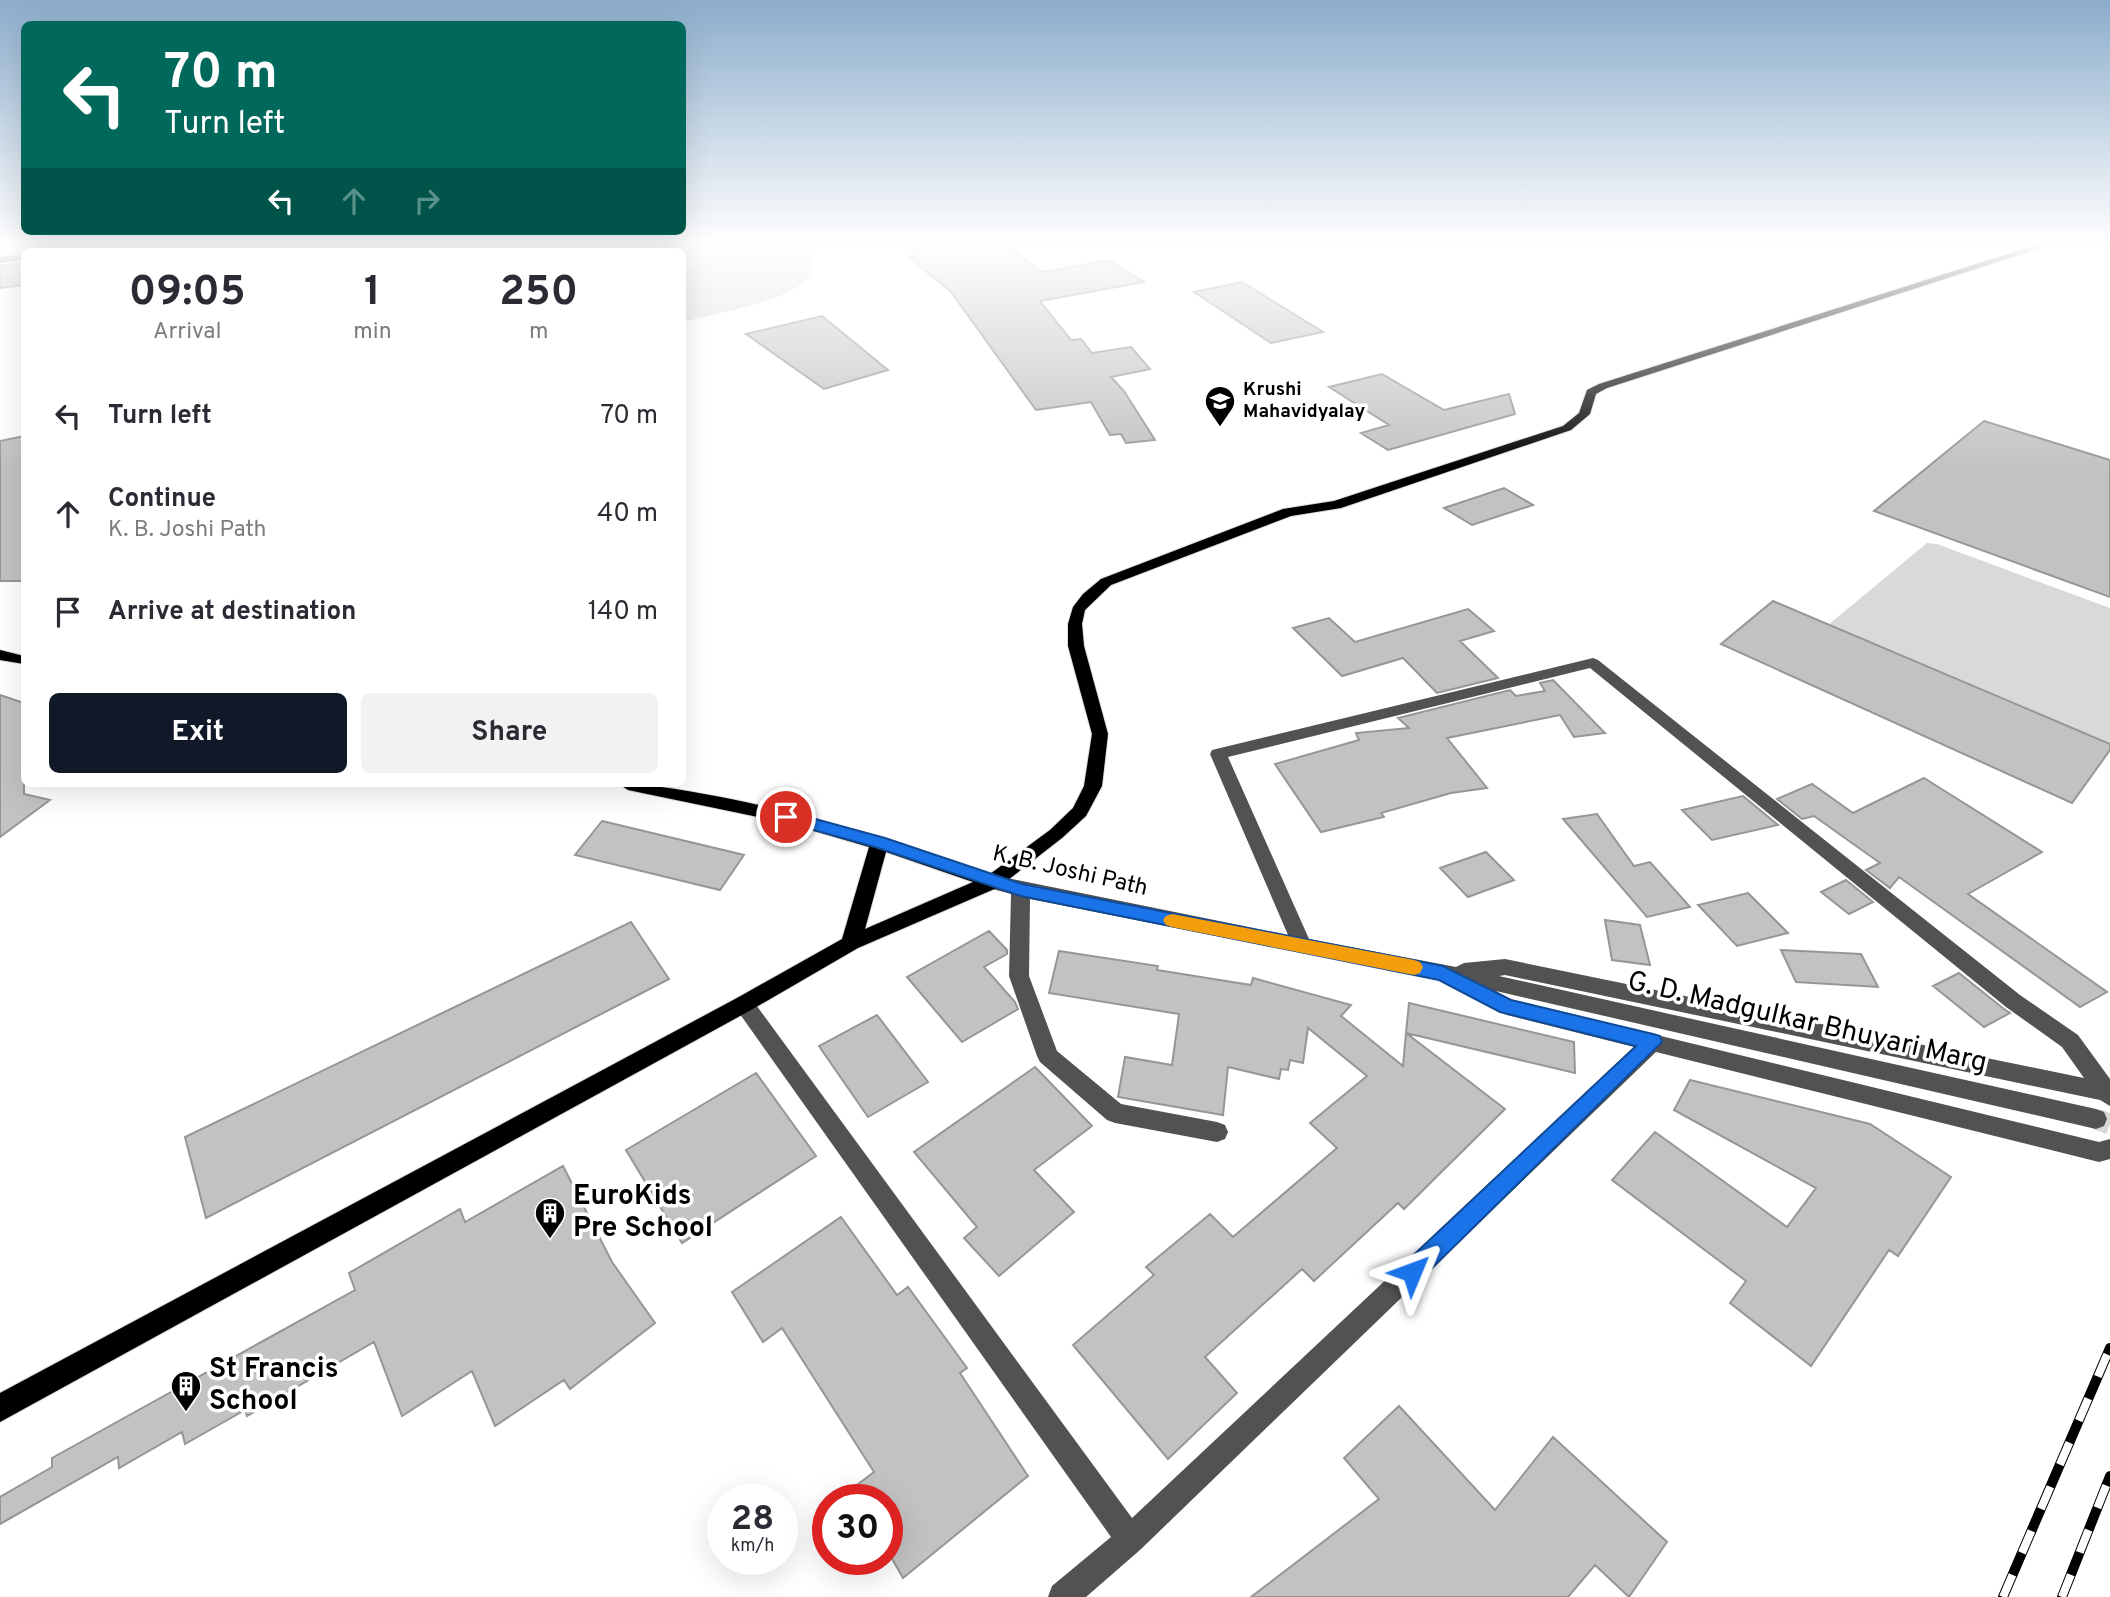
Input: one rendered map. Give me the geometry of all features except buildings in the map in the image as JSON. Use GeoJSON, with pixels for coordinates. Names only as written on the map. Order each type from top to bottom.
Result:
{"type":"FeatureCollection","features":[{"type":"Feature","properties":{"kind":"main road"},"geometry":{"type":"LineString","coordinates":[[0,1408],[744,1004],[851,943],[992,881],[1056,834],[1080,812],[1093,786],[1099,760],[1100,734],[1076,646],[1075,624],[1077,610],[1106,582],[1289,512],[1336,505],[1567,428],[1584,414],[1591,392],[1603,386],[1815,319]]}},
{"type":"Feature","properties":{"kind":"main road"},"geometry":{"type":"LineString","coordinates":[[0,655],[21,659]]}},
{"type":"Feature","properties":{"kind":"main road","name":"K. B. Joshi Path"},"geometry":{"type":"LineString","coordinates":[[642,787],[786,817],[879,842],[992,881]]}},
{"type":"Feature","properties":{"kind":"main road"},"geometry":{"type":"LineString","coordinates":[[851,943],[879,842]]}},
{"type":"Feature","properties":{"kind":"street"},"geometry":{"type":"LineString","coordinates":[[1303,947],[1218,754],[1593,663],[2013,1001],[2070,1041],[2108,1094]]}},
{"type":"Feature","properties":{"kind":"street","name":"K. B. Joshi Path"},"geometry":{"type":"LineString","coordinates":[[992,881],[1021,890],[1506,985]]}},
{"type":"Feature","properties":{"kind":"street"},"geometry":{"type":"LineString","coordinates":[[1021,890],[1019,976],[1048,1056],[1115,1113],[1217,1132]]}},
{"type":"Feature","properties":{"kind":"street"},"geometry":{"type":"LineString","coordinates":[[1443,973],[1505,967],[2108,1094]]}},
{"type":"Feature","properties":{"kind":"street"},"geometry":{"type":"LineString","coordinates":[[1443,973],[1507,1007],[2099,1152],[2110,1149]]}},
{"type":"Feature","properties":{"kind":"street","name":"G. D. Madgulkar Bhuyari Marg"},"geometry":{"type":"LineString","coordinates":[[1506,985],[2096,1119]]}},
{"type":"Feature","properties":{"kind":"street"},"geometry":{"type":"LineString","coordinates":[[744,1004],[1130,1540]]}},
{"type":"Feature","properties":{"kind":"street"},"geometry":{"type":"LineString","coordinates":[[1063,1597],[1130,1540],[1653,1042]]}},
{"type":"Feature","properties":{"kind":"shaded area"},"geometry":{"type":"Polygon","coordinates":[[[1927,543],[1937,544],[2110,608],[2110,744],[1828,625],[1927,543]]]}},
{"type":"Feature","properties":{"kind":"tunnel"},"geometry":{"type":"LineString","coordinates":[[2096,1119],[2110,1124]]}},
{"type":"Feature","properties":{"kind":"railway"},"geometry":{"type":"LineString","coordinates":[[2003,1597],[2110,1348]]}},
{"type":"Feature","properties":{"kind":"railway"},"geometry":{"type":"LineString","coordinates":[[2062,1597],[2110,1476]]}},
{"type":"Feature","properties":{"kind":"slow traffic"},"geometry":{"type":"LineString","coordinates":[[1172,920],[1414,967]]}},
{"type":"Feature","properties":{"kind":"place","name":"Krushi Mahavidyalay"},"geometry":{"type":"Point","coordinates":[1220,428]}},
{"type":"Feature","properties":{"kind":"place","name":"EuroKids Pre School"},"geometry":{"type":"Point","coordinates":[550,1240]}},
{"type":"Feature","properties":{"kind":"place","name":"St Francis School"},"geometry":{"type":"Point","coordinates":[186,1413]}},
{"type":"Feature","properties":{"kind":"route"},"geometry":{"type":"LineString","coordinates":[[786,817],[879,842],[1021,890],[1443,973],[1507,1007],[1653,1042],[1412,1272]]}}]}
